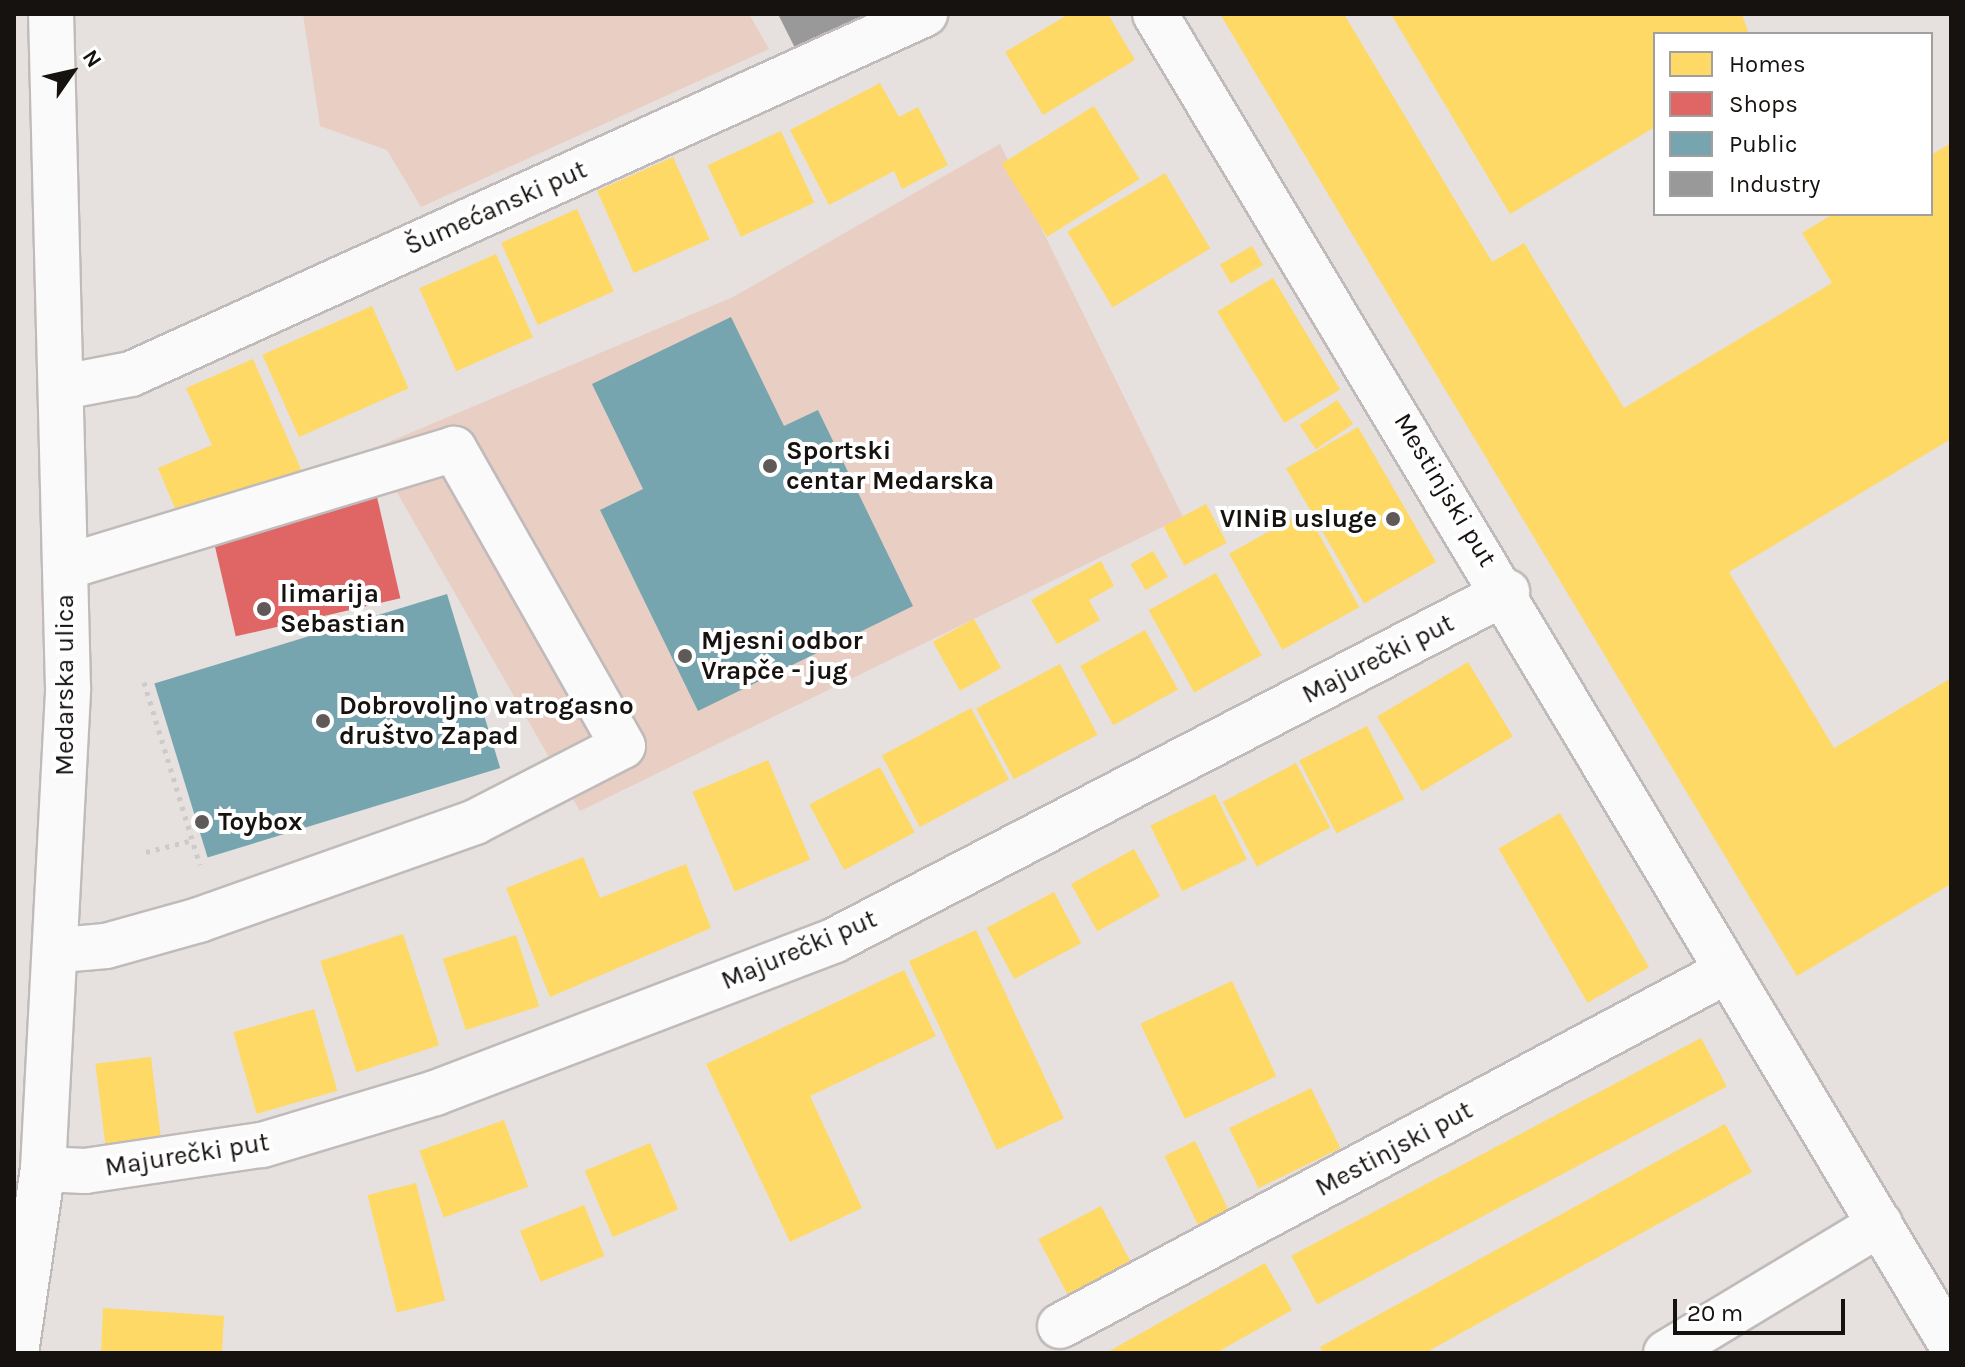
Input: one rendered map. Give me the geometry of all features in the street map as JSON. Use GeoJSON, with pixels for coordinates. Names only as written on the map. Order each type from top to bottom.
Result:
{"type":"FeatureCollection","features":[{"type":"Feature","properties":{"kind":"street","name":"Medarska ulica"},"geometry":{"type":"LineString","coordinates":[[16,1353],[43,1169],[60,950],[66,567],[51,14]]}},
{"type":"Feature","properties":{"kind":"street","name":"Šumećanski put"},"geometry":{"type":"LineString","coordinates":[[63,387],[131,374],[925,14]]}},
{"type":"Feature","properties":{"kind":"street","name":"Mestinjski put"},"geometry":{"type":"LineString","coordinates":[[1155,14],[1507,592],[1727,971],[1951,1344]]}},
{"type":"Feature","properties":{"kind":"street"},"geometry":{"type":"LineString","coordinates":[[60,950],[106,946],[199,920],[475,822],[623,746],[454,449],[66,567]]}},
{"type":"Feature","properties":{"kind":"street","name":"Majurečki put"},"geometry":{"type":"LineString","coordinates":[[43,1169],[85,1171],[262,1145],[435,1093],[835,940],[1507,592]]}},
{"type":"Feature","properties":{"kind":"street","name":"Mestinjski put"},"geometry":{"type":"LineString","coordinates":[[1060,1326],[1727,971]]}},
{"type":"Feature","properties":{"kind":"street"},"geometry":{"type":"LineString","coordinates":[[1666,1353],[1880,1224]]}},
{"type":"Feature","properties":{"kind":"path"},"geometry":{"type":"LineString","coordinates":[[144,682],[201,869],[215,865]]}},
{"type":"Feature","properties":{"kind":"path"},"geometry":{"type":"LineString","coordinates":[[146,852],[193,840]]}},
{"type":"Feature","properties":{"kind":"shaded area"},"geometry":{"type":"Polygon","coordinates":[[[303,14],[749,14],[769,49],[421,207],[387,150],[320,126],[303,14]]]}},
{"type":"Feature","properties":{"kind":"shaded area","name":"Sportski centar Medarska"},"geometry":{"type":"Polygon","coordinates":[[[1000,144],[1183,517],[580,811],[372,449],[733,297],[1000,144]]]}},
{"type":"Feature","properties":{"kind":"building: Homes"},"geometry":{"type":"Polygon","coordinates":[[[1069,14],[1108,14],[1135,60],[1043,115],[1005,52],[1069,14]]]}},
{"type":"Feature","properties":{"kind":"building: Homes"},"geometry":{"type":"Polygon","coordinates":[[[1220,14],[1344,14],[1492,262],[1524,243],[1624,408],[1832,283],[1802,233],[1830,216],[1933,216],[1933,154],[1951,143],[1951,439],[1729,572],[1834,748],[1951,678],[1951,884],[1797,976],[1220,14]]]}},
{"type":"Feature","properties":{"kind":"building: Homes"},"geometry":{"type":"Polygon","coordinates":[[[1391,14],[1742,14],[1748,32],[1653,32],[1653,128],[1510,214],[1391,14]]]}},
{"type":"Feature","properties":{"kind":"building: Homes"},"geometry":{"type":"Polygon","coordinates":[[[880,83],[899,117],[918,107],[948,165],[902,189],[894,171],[829,205],[790,130],[880,83]]]}},
{"type":"Feature","properties":{"kind":"building: Homes"},"geometry":{"type":"Polygon","coordinates":[[[1094,106],[1140,179],[1047,237],[1002,164],[1094,106]]]}},
{"type":"Feature","properties":{"kind":"building: Homes"},"geometry":{"type":"Polygon","coordinates":[[[781,131],[814,203],[741,237],[708,165],[781,131]]]}},
{"type":"Feature","properties":{"kind":"building: Homes"},"geometry":{"type":"Polygon","coordinates":[[[673,157],[710,239],[634,273],[597,191],[673,157]]]}},
{"type":"Feature","properties":{"kind":"building: Homes"},"geometry":{"type":"Polygon","coordinates":[[[1165,173],[1210,248],[1113,307],[1067,232],[1165,173]]]}},
{"type":"Feature","properties":{"kind":"building: Homes"},"geometry":{"type":"Polygon","coordinates":[[[577,209],[614,291],[538,325],[501,243],[577,209]]]}},
{"type":"Feature","properties":{"kind":"building: Homes"},"geometry":{"type":"Polygon","coordinates":[[[1252,246],[1263,265],[1231,284],[1220,264],[1252,246]]]}},
{"type":"Feature","properties":{"kind":"building: Homes"},"geometry":{"type":"Polygon","coordinates":[[[496,254],[533,337],[456,371],[419,288],[496,254]]]}},
{"type":"Feature","properties":{"kind":"building: Homes"},"geometry":{"type":"Polygon","coordinates":[[[1273,278],[1340,389],[1284,423],[1217,311],[1273,278]]]}},
{"type":"Feature","properties":{"kind":"building: Homes"},"geometry":{"type":"Polygon","coordinates":[[[372,306],[409,388],[299,437],[262,355],[372,306]]]}},
{"type":"Feature","properties":{"kind":"building: Homes"},"geometry":{"type":"Polygon","coordinates":[[[253,359],[303,474],[183,527],[158,468],[212,445],[186,388],[253,359]]]}},
{"type":"Feature","properties":{"kind":"building: Homes"},"geometry":{"type":"Polygon","coordinates":[[[1337,400],[1353,424],[1316,449],[1300,425],[1337,400]]]}},
{"type":"Feature","properties":{"kind":"building: Homes"},"geometry":{"type":"Polygon","coordinates":[[[1358,427],[1436,562],[1364,604],[1286,468],[1358,427]]]}},
{"type":"Feature","properties":{"kind":"building: Homes"},"geometry":{"type":"Polygon","coordinates":[[[1206,504],[1227,543],[1184,565],[1164,527],[1206,504]]]}},
{"type":"Feature","properties":{"kind":"building: Homes"},"geometry":{"type":"Polygon","coordinates":[[[1306,511],[1359,607],[1282,650],[1229,554],[1306,511]]]}},
{"type":"Feature","properties":{"kind":"building: Homes"},"geometry":{"type":"Polygon","coordinates":[[[1153,551],[1168,577],[1145,590],[1130,564],[1153,551]]]}},
{"type":"Feature","properties":{"kind":"building: Homes"},"geometry":{"type":"Polygon","coordinates":[[[1101,561],[1114,586],[1089,600],[1100,620],[1057,644],[1031,600],[1101,561]]]}},
{"type":"Feature","properties":{"kind":"building: Homes"},"geometry":{"type":"Polygon","coordinates":[[[1216,573],[1262,655],[1194,693],[1149,610],[1216,573]]]}},
{"type":"Feature","properties":{"kind":"building: Homes"},"geometry":{"type":"Polygon","coordinates":[[[974,619],[1001,668],[960,691],[933,642],[974,619]]]}},
{"type":"Feature","properties":{"kind":"building: Homes"},"geometry":{"type":"Polygon","coordinates":[[[1145,630],[1178,689],[1113,725],[1080,666],[1145,630]]]}},
{"type":"Feature","properties":{"kind":"building: Homes"},"geometry":{"type":"Polygon","coordinates":[[[1468,662],[1513,737],[1422,791],[1377,717],[1468,662]]]}},
{"type":"Feature","properties":{"kind":"building: Homes"},"geometry":{"type":"Polygon","coordinates":[[[1060,664],[1098,735],[1014,779],[976,709],[1060,664]]]}},
{"type":"Feature","properties":{"kind":"building: Homes"},"geometry":{"type":"Polygon","coordinates":[[[971,708],[1009,780],[920,827],[882,755],[971,708]]]}},
{"type":"Feature","properties":{"kind":"building: Homes"},"geometry":{"type":"Polygon","coordinates":[[[1367,726],[1404,799],[1337,834],[1299,761],[1367,726]]]}},
{"type":"Feature","properties":{"kind":"building: Homes"},"geometry":{"type":"Polygon","coordinates":[[[768,760],[810,859],[735,891],[693,792],[768,760]]]}},
{"type":"Feature","properties":{"kind":"building: Homes"},"geometry":{"type":"Polygon","coordinates":[[[1296,763],[1330,827],[1257,866],[1223,802],[1296,763]]]}},
{"type":"Feature","properties":{"kind":"building: Homes"},"geometry":{"type":"Polygon","coordinates":[[[880,767],[915,832],[844,870],[809,805],[880,767]]]}},
{"type":"Feature","properties":{"kind":"building: Homes"},"geometry":{"type":"Polygon","coordinates":[[[1215,794],[1247,860],[1182,891],[1150,826],[1215,794]]]}},
{"type":"Feature","properties":{"kind":"building: Homes"},"geometry":{"type":"Polygon","coordinates":[[[1560,813],[1649,967],[1588,1003],[1499,849],[1560,813]]]}},
{"type":"Feature","properties":{"kind":"building: Homes"},"geometry":{"type":"Polygon","coordinates":[[[1134,849],[1160,896],[1097,931],[1071,884],[1134,849]]]}},
{"type":"Feature","properties":{"kind":"building: Homes"},"geometry":{"type":"Polygon","coordinates":[[[583,857],[600,898],[686,864],[711,928],[550,997],[506,888],[583,857]]]}},
{"type":"Feature","properties":{"kind":"building: Homes"},"geometry":{"type":"Polygon","coordinates":[[[1054,892],[1081,943],[1014,979],[987,928],[1054,892]]]}},
{"type":"Feature","properties":{"kind":"building: Homes"},"geometry":{"type":"Polygon","coordinates":[[[976,930],[1064,1119],[997,1150],[909,961],[976,930]]]}},
{"type":"Feature","properties":{"kind":"building: Homes"},"geometry":{"type":"Polygon","coordinates":[[[403,934],[439,1045],[356,1072],[320,961],[403,934]]]}},
{"type":"Feature","properties":{"kind":"building: Homes"},"geometry":{"type":"Polygon","coordinates":[[[516,935],[539,1006],[466,1030],[443,959],[516,935]]]}},
{"type":"Feature","properties":{"kind":"building: Homes"},"geometry":{"type":"Polygon","coordinates":[[[904,970],[936,1036],[810,1096],[862,1208],[790,1242],[706,1064],[904,970]]]}},
{"type":"Feature","properties":{"kind":"building: Homes"},"geometry":{"type":"Polygon","coordinates":[[[1232,981],[1276,1076],[1185,1119],[1140,1024],[1232,981]]]}},
{"type":"Feature","properties":{"kind":"building: Homes"},"geometry":{"type":"Polygon","coordinates":[[[314,1009],[337,1091],[257,1114],[233,1032],[314,1009]]]}},
{"type":"Feature","properties":{"kind":"building: Homes"},"geometry":{"type":"Polygon","coordinates":[[[1701,1038],[1727,1087],[1317,1304],[1291,1256],[1701,1038]]]}},
{"type":"Feature","properties":{"kind":"building: Homes"},"geometry":{"type":"Polygon","coordinates":[[[151,1057],[161,1138],[105,1145],[95,1064],[151,1057]]]}},
{"type":"Feature","properties":{"kind":"building: Homes"},"geometry":{"type":"Polygon","coordinates":[[[1311,1088],[1340,1148],[1259,1188],[1229,1128],[1311,1088]]]}},
{"type":"Feature","properties":{"kind":"building: Homes"},"geometry":{"type":"Polygon","coordinates":[[[504,1120],[528,1187],[444,1217],[419,1151],[504,1120]]]}},
{"type":"Feature","properties":{"kind":"building: Homes"},"geometry":{"type":"Polygon","coordinates":[[[1725,1124],[1752,1172],[1425,1353],[1323,1353],[1320,1347],[1725,1124]]]}},
{"type":"Feature","properties":{"kind":"building: Homes"},"geometry":{"type":"Polygon","coordinates":[[[1195,1141],[1236,1225],[1205,1239],[1164,1156],[1195,1141]]]}},
{"type":"Feature","properties":{"kind":"building: Homes"},"geometry":{"type":"Polygon","coordinates":[[[650,1143],[678,1209],[613,1237],[585,1171],[650,1143]]]}},
{"type":"Feature","properties":{"kind":"building: Homes"},"geometry":{"type":"Polygon","coordinates":[[[416,1183],[445,1300],[397,1313],[367,1195],[416,1183]]]}},
{"type":"Feature","properties":{"kind":"building: Homes"},"geometry":{"type":"Polygon","coordinates":[[[584,1205],[605,1256],[541,1282],[520,1231],[584,1205]]]}},
{"type":"Feature","properties":{"kind":"building: Homes"},"geometry":{"type":"Polygon","coordinates":[[[1101,1206],[1135,1270],[1072,1303],[1038,1239],[1101,1206]]]}},
{"type":"Feature","properties":{"kind":"building: Homes"},"geometry":{"type":"Polygon","coordinates":[[[1265,1263],[1292,1310],[1216,1353],[1106,1353],[1265,1263]]]}},
{"type":"Feature","properties":{"kind":"building: Homes"},"geometry":{"type":"Polygon","coordinates":[[[103,1308],[224,1316],[222,1353],[101,1353],[103,1308]]]}},
{"type":"Feature","properties":{"kind":"building: Shops"},"geometry":{"type":"Polygon","coordinates":[[[377,497],[400,598],[236,636],[212,535],[377,497]]]}},
{"type":"Feature","properties":{"kind":"building: Public"},"geometry":{"type":"Polygon","coordinates":[[[731,317],[784,426],[818,410],[913,606],[698,711],[600,510],[643,489],[592,384],[731,317]]]}},
{"type":"Feature","properties":{"kind":"building: Public"},"geometry":{"type":"Polygon","coordinates":[[[447,594],[500,768],[208,858],[154,683],[447,594]]]}},
{"type":"Feature","properties":{"kind":"building: Industry"},"geometry":{"type":"Polygon","coordinates":[[[778,14],[883,14],[799,56],[778,14]]]}},
{"type":"Feature","properties":{"kind":"place","name":"Sportski centar Medarska"},"geometry":{"type":"Point","coordinates":[770,466]}},
{"type":"Feature","properties":{"kind":"place","name":"VINiB usluge"},"geometry":{"type":"Point","coordinates":[1393,519]}},
{"type":"Feature","properties":{"kind":"place","name":"limarija Sebastian"},"geometry":{"type":"Point","coordinates":[264,609]}},
{"type":"Feature","properties":{"kind":"place","name":"Mjesni odbor Vrapče - jug"},"geometry":{"type":"Point","coordinates":[685,656]}},
{"type":"Feature","properties":{"kind":"place","name":"Dobrovoljno vatrogasno društvo Zapad"},"geometry":{"type":"Point","coordinates":[323,721]}},
{"type":"Feature","properties":{"kind":"place","name":"Toybox"},"geometry":{"type":"Point","coordinates":[202,822]}}]}
